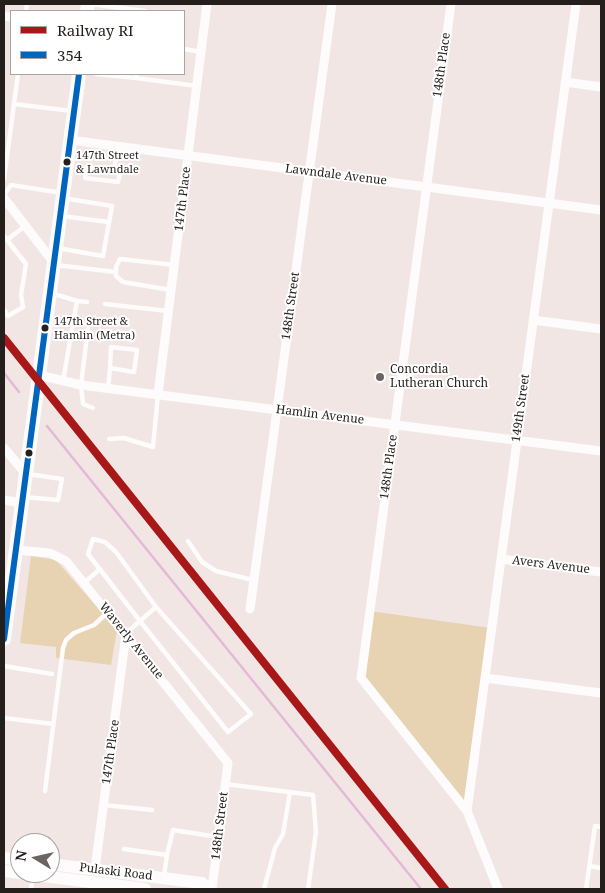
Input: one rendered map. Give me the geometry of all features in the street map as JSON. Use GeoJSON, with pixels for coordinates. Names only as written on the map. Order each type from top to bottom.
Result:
{"type":"FeatureCollection","features":[{"type":"Feature","properties":{"kind":"main road"},"geometry":{"type":"LineString","coordinates":[[4,640],[8,582],[16,550],[79,75]]}},
{"type":"Feature","properties":{"kind":"main road","name":"Pulaski Road"},"geometry":{"type":"LineString","coordinates":[[60,865],[202,883],[210,889]]}},
{"type":"Feature","properties":{"kind":"main road","name":"Pulaski Road"},"geometry":{"type":"LineString","coordinates":[[60,879],[101,886],[139,889]]}},
{"type":"Feature","properties":{"kind":"street","name":"147th Place"},"geometry":{"type":"LineString","coordinates":[[158,394],[207,4]]}},
{"type":"Feature","properties":{"kind":"street","name":"148th Street"},"geometry":{"type":"LineString","coordinates":[[250,609],[332,4]]}},
{"type":"Feature","properties":{"kind":"street","name":"148th Place"},"geometry":{"type":"LineString","coordinates":[[450,4],[361,678],[466,811],[498,889]]}},
{"type":"Feature","properties":{"kind":"street","name":"149th Street"},"geometry":{"type":"LineString","coordinates":[[466,811],[576,4]]}},
{"type":"Feature","properties":{"kind":"street"},"geometry":{"type":"LineString","coordinates":[[566,82],[601,87]]}},
{"type":"Feature","properties":{"kind":"street","name":"Lawndale Avenue"},"geometry":{"type":"LineString","coordinates":[[70,140],[601,210]]}},
{"type":"Feature","properties":{"kind":"street"},"geometry":{"type":"LineString","coordinates":[[4,197],[54,264]]}},
{"type":"Feature","properties":{"kind":"street"},"geometry":{"type":"LineString","coordinates":[[533,320],[601,329]]}},
{"type":"Feature","properties":{"kind":"street","name":"Hamlin Avenue"},"geometry":{"type":"LineString","coordinates":[[39,375],[81,385],[601,451]]}},
{"type":"Feature","properties":{"kind":"street"},"geometry":{"type":"LineString","coordinates":[[4,448],[26,474]]}},
{"type":"Feature","properties":{"kind":"street"},"geometry":{"type":"LineString","coordinates":[[4,500],[22,500]]}},
{"type":"Feature","properties":{"kind":"street","name":"Waverly Avenue"},"geometry":{"type":"LineString","coordinates":[[16,550],[50,553],[66,561],[109,612],[228,763]]}},
{"type":"Feature","properties":{"kind":"street","name":"Avers Avenue"},"geometry":{"type":"LineString","coordinates":[[501,558],[601,572]]}},
{"type":"Feature","properties":{"kind":"street","name":"147th Place"},"geometry":{"type":"LineString","coordinates":[[95,870],[126,634]]}},
{"type":"Feature","properties":{"kind":"street"},"geometry":{"type":"LineString","coordinates":[[484,678],[601,693]]}},
{"type":"Feature","properties":{"kind":"street","name":"148th Street"},"geometry":{"type":"LineString","coordinates":[[210,889],[228,763]]}},
{"type":"Feature","properties":{"kind":"lane"},"geometry":{"type":"LineString","coordinates":[[88,4],[137,10]]}},
{"type":"Feature","properties":{"kind":"lane"},"geometry":{"type":"LineString","coordinates":[[185,49],[201,52]]}},
{"type":"Feature","properties":{"kind":"lane"},"geometry":{"type":"LineString","coordinates":[[4,179],[18,75]]}},
{"type":"Feature","properties":{"kind":"lane"},"geometry":{"type":"LineString","coordinates":[[116,75],[136,76],[197,86]]}},
{"type":"Feature","properties":{"kind":"lane"},"geometry":{"type":"LineString","coordinates":[[14,104],[74,112]]}},
{"type":"Feature","properties":{"kind":"lane"},"geometry":{"type":"LineString","coordinates":[[114,170],[118,147]]}},
{"type":"Feature","properties":{"kind":"lane"},"geometry":{"type":"LineString","coordinates":[[86,167],[114,170],[120,173],[118,182],[85,178],[86,167]]}},
{"type":"Feature","properties":{"kind":"lane"},"geometry":{"type":"LineString","coordinates":[[4,197],[11,185],[112,206],[103,256],[56,248]]}},
{"type":"Feature","properties":{"kind":"lane"},"geometry":{"type":"LineString","coordinates":[[60,216],[109,222]]}},
{"type":"Feature","properties":{"kind":"lane"},"geometry":{"type":"LineString","coordinates":[[4,310],[8,316],[23,307],[21,295],[26,264],[5,238],[25,226]]}},
{"type":"Feature","properties":{"kind":"lane"},"geometry":{"type":"LineString","coordinates":[[171,290],[123,282],[116,276],[116,267],[120,259],[174,265]]}},
{"type":"Feature","properties":{"kind":"lane"},"geometry":{"type":"LineString","coordinates":[[54,264],[116,272]]}},
{"type":"Feature","properties":{"kind":"lane"},"geometry":{"type":"LineString","coordinates":[[50,293],[87,302]]}},
{"type":"Feature","properties":{"kind":"lane"},"geometry":{"type":"LineString","coordinates":[[63,380],[77,301]]}},
{"type":"Feature","properties":{"kind":"lane"},"geometry":{"type":"LineString","coordinates":[[105,304],[169,312]]}},
{"type":"Feature","properties":{"kind":"lane"},"geometry":{"type":"LineString","coordinates":[[88,328],[81,385],[83,404],[93,408]]}},
{"type":"Feature","properties":{"kind":"lane"},"geometry":{"type":"LineString","coordinates":[[108,388],[111,346],[137,350],[134,372],[110,368]]}},
{"type":"Feature","properties":{"kind":"lane"},"geometry":{"type":"LineString","coordinates":[[109,439],[124,438],[153,448],[158,394]]}},
{"type":"Feature","properties":{"kind":"lane"},"geometry":{"type":"LineString","coordinates":[[22,500],[58,500],[62,479],[26,474]]}},
{"type":"Feature","properties":{"kind":"lane"},"geometry":{"type":"LineString","coordinates":[[93,539],[105,542],[116,552],[156,607],[251,714],[228,732],[100,569],[88,554],[93,539]]}},
{"type":"Feature","properties":{"kind":"lane"},"geometry":{"type":"LineString","coordinates":[[188,541],[202,562],[216,571],[254,580]]}},
{"type":"Feature","properties":{"kind":"lane"},"geometry":{"type":"LineString","coordinates":[[84,583],[100,569]]}},
{"type":"Feature","properties":{"kind":"lane"},"geometry":{"type":"LineString","coordinates":[[126,634],[156,607]]}},
{"type":"Feature","properties":{"kind":"lane"},"geometry":{"type":"LineString","coordinates":[[44,791],[63,648],[66,640],[74,633],[94,624],[109,612]]}},
{"type":"Feature","properties":{"kind":"lane"},"geometry":{"type":"LineString","coordinates":[[4,666],[52,674]]}},
{"type":"Feature","properties":{"kind":"lane"},"geometry":{"type":"LineString","coordinates":[[4,718],[53,724]]}},
{"type":"Feature","properties":{"kind":"lane"},"geometry":{"type":"LineString","coordinates":[[225,784],[313,795],[316,832],[308,889]]}},
{"type":"Feature","properties":{"kind":"lane"},"geometry":{"type":"LineString","coordinates":[[264,889],[275,848],[284,834],[290,792]]}},
{"type":"Feature","properties":{"kind":"lane"},"geometry":{"type":"LineString","coordinates":[[104,805],[152,810]]}},
{"type":"Feature","properties":{"kind":"lane"},"geometry":{"type":"LineString","coordinates":[[586,889],[595,826],[601,827]]}},
{"type":"Feature","properties":{"kind":"lane"},"geometry":{"type":"LineString","coordinates":[[164,878],[173,830],[218,836]]}},
{"type":"Feature","properties":{"kind":"lane"},"geometry":{"type":"LineString","coordinates":[[124,849],[167,855]]}},
{"type":"Feature","properties":{"kind":"lane"},"geometry":{"type":"LineString","coordinates":[[590,866],[601,868]]}},
{"type":"Feature","properties":{"kind":"shaded area"},"geometry":{"type":"Polygon","coordinates":[[[31,556],[56,560],[117,630],[111,665],[56,658],[56,647],[20,643],[31,556]]]}},
{"type":"Feature","properties":{"kind":"shaded area"},"geometry":{"type":"Polygon","coordinates":[[[370,611],[491,628],[467,811],[361,678],[370,611]]]}},
{"type":"Feature","properties":{"kind":"waterway"},"geometry":{"type":"LineString","coordinates":[[4,373],[19,392]]}},
{"type":"Feature","properties":{"kind":"waterway"},"geometry":{"type":"LineString","coordinates":[[47,426],[421,889]]}},
{"type":"Feature","properties":{"kind":"rail line","name":"RI"},"geometry":{"type":"LineString","coordinates":[[4,338],[445,889]]}},
{"type":"Feature","properties":{"kind":"transit line","name":"354"},"geometry":{"type":"LineString","coordinates":[[4,639],[79,75]]}},
{"type":"Feature","properties":{"kind":"place","name":"147th Street & Lawndale"},"geometry":{"type":"Point","coordinates":[67,162]}},
{"type":"Feature","properties":{"kind":"place","name":"147th Street & Hamlin (Metra)"},"geometry":{"type":"Point","coordinates":[45,328]}},
{"type":"Feature","properties":{"kind":"place","name":"Concordia Lutheran Church"},"geometry":{"type":"Point","coordinates":[380,377]}}]}
